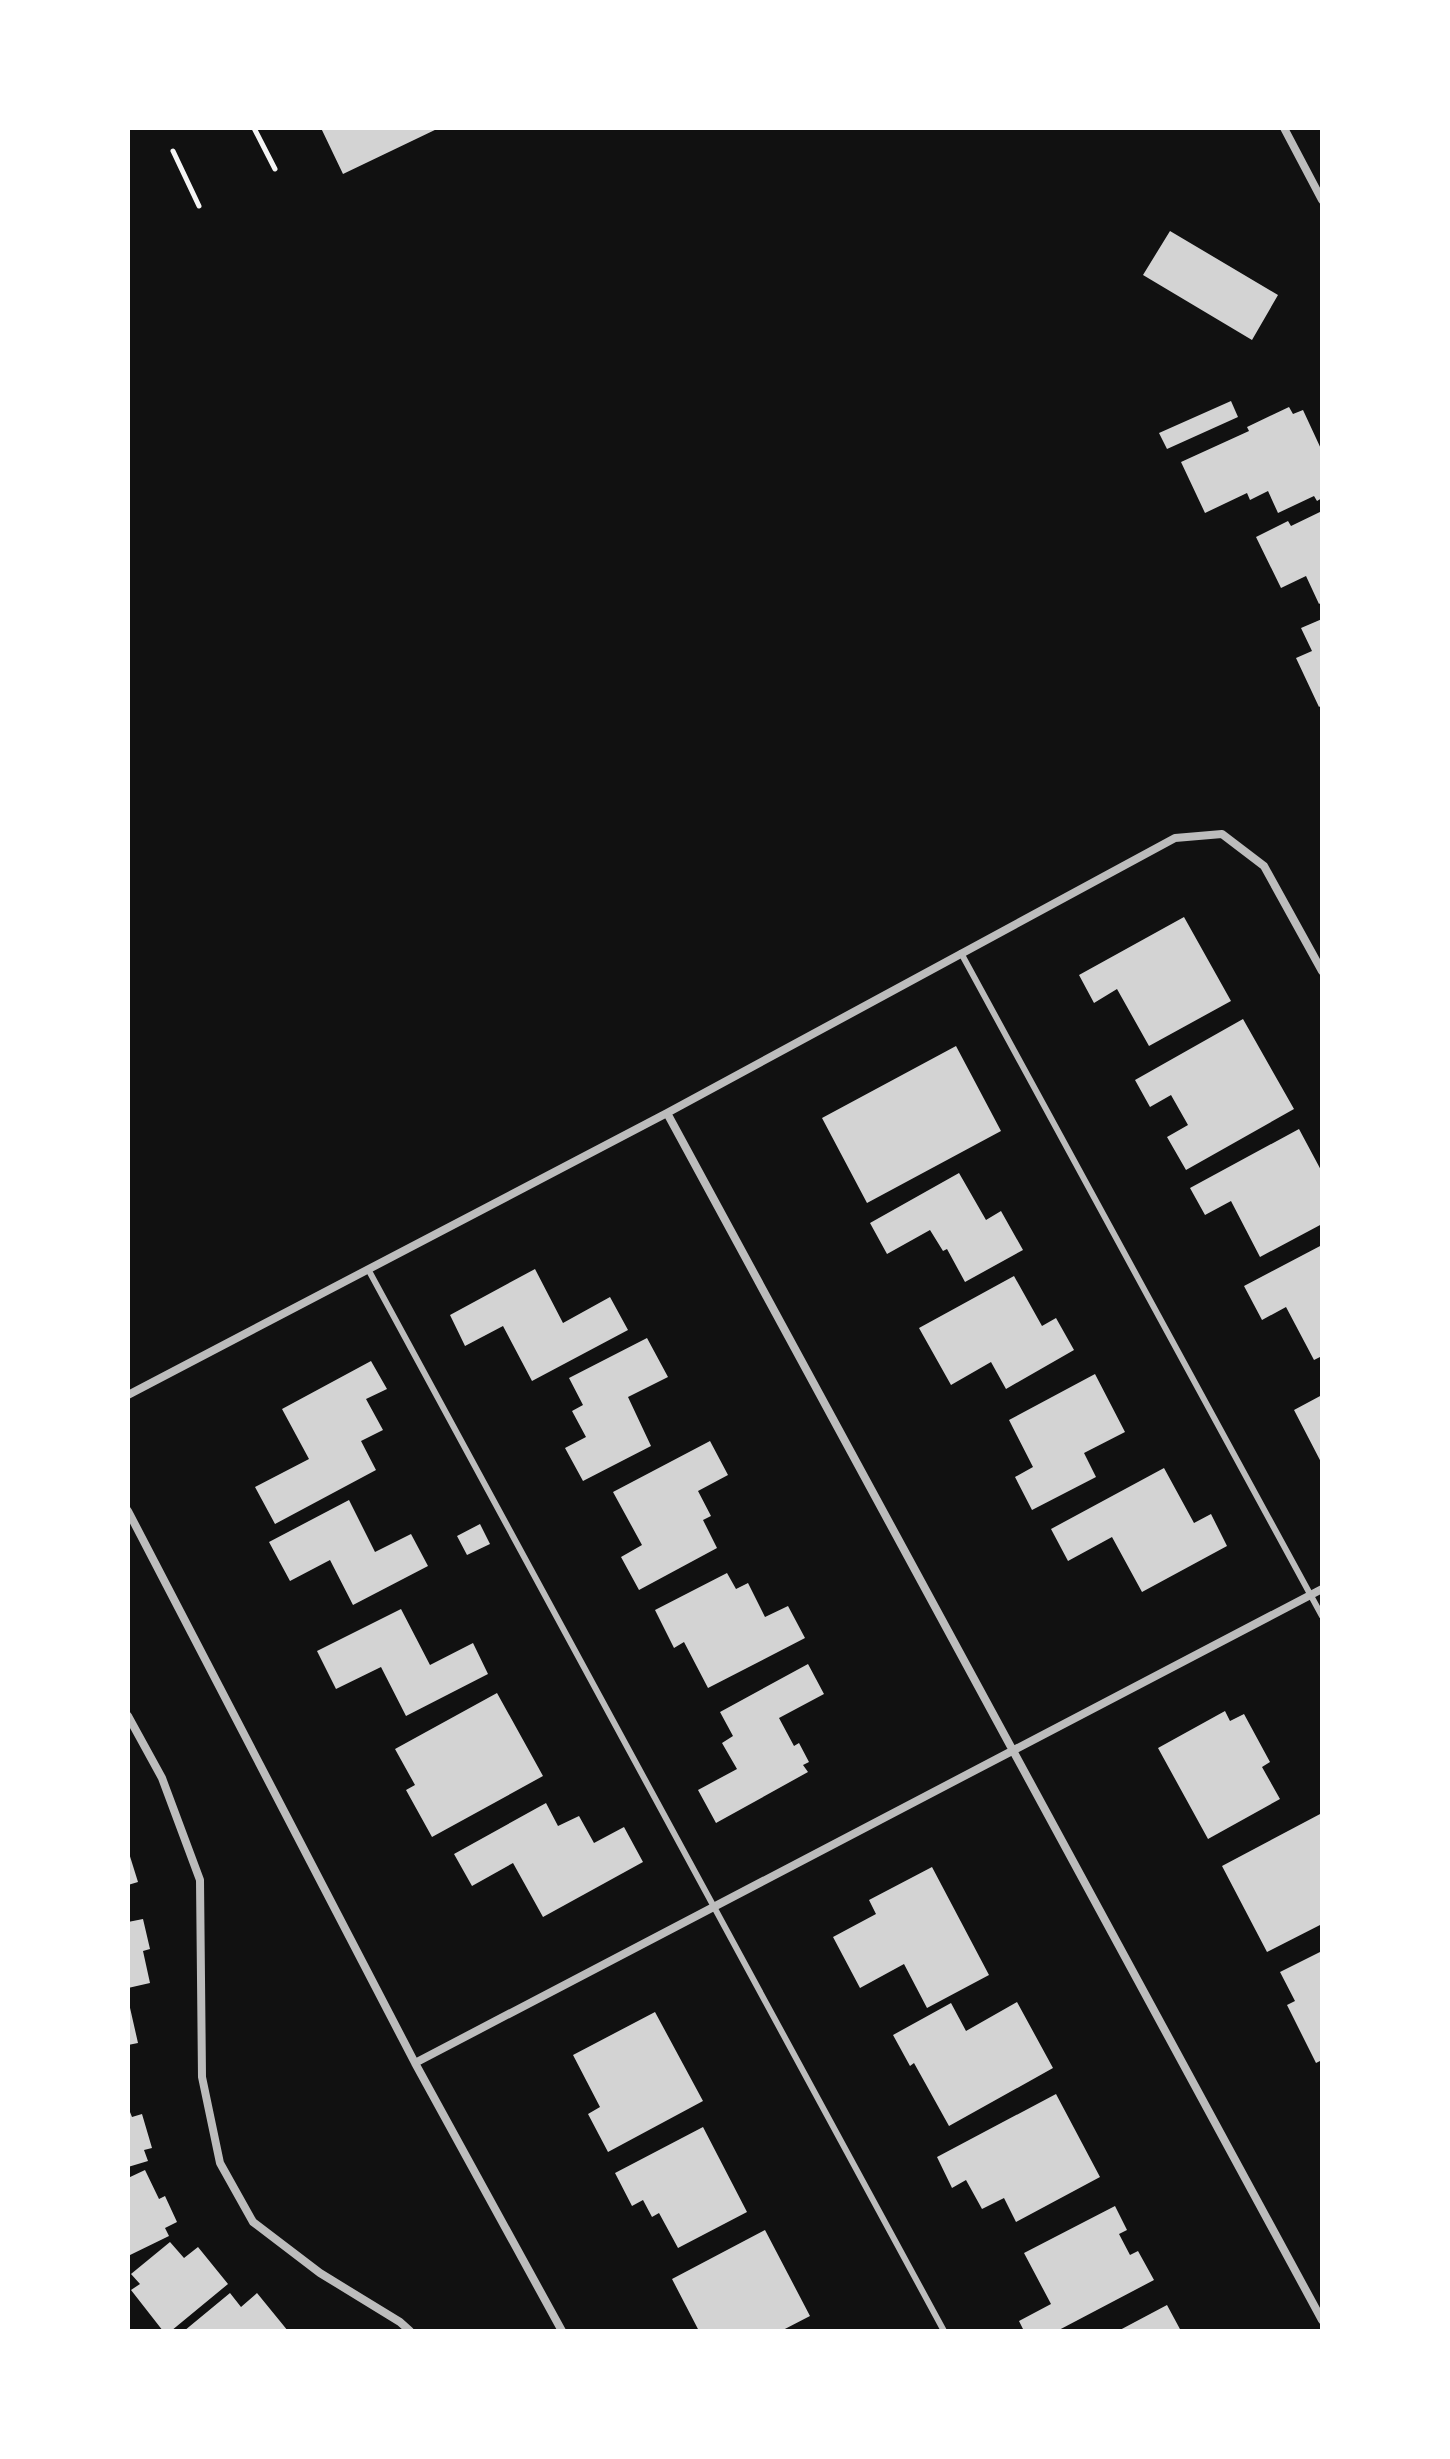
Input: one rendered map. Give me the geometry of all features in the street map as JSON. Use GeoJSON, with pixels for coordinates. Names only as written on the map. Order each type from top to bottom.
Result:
{"type":"FeatureCollection","features":[{"type":"Feature","properties":{"kind":"street"},"geometry":{"type":"LineString","coordinates":[[1284,128],[1322,200]]}},
{"type":"Feature","properties":{"kind":"street"},"geometry":{"type":"LineString","coordinates":[[128,1395],[667,1113],[1175,838],[1222,834],[1264,866],[1322,971]]}},
{"type":"Feature","properties":{"kind":"street"},"geometry":{"type":"LineString","coordinates":[[667,1113],[1322,2320]]}},
{"type":"Feature","properties":{"kind":"street"},"geometry":{"type":"LineString","coordinates":[[128,1511],[415,2063],[562,2331]]}},
{"type":"Feature","properties":{"kind":"street"},"geometry":{"type":"LineString","coordinates":[[415,2063],[1322,1589]]}},
{"type":"Feature","properties":{"kind":"street"},"geometry":{"type":"LineString","coordinates":[[128,1716],[162,1778],[200,1880],[202,2077],[220,2163],[253,2222],[320,2273],[410,2331]]}},
{"type":"Feature","properties":{"kind":"lane"},"geometry":{"type":"LineString","coordinates":[[961,953],[1322,1616]]}},
{"type":"Feature","properties":{"kind":"lane"},"geometry":{"type":"LineString","coordinates":[[368,1269],[944,2331]]}},
{"type":"Feature","properties":{"kind":"path"},"geometry":{"type":"LineString","coordinates":[[254,128],[275,169]]}},
{"type":"Feature","properties":{"kind":"path"},"geometry":{"type":"LineString","coordinates":[[173,151],[199,206]]}},
{"type":"Feature","properties":{"kind":"building"},"geometry":{"type":"Polygon","coordinates":[[[321,128],[439,128],[343,174],[321,128]]]}},
{"type":"Feature","properties":{"kind":"building"},"geometry":{"type":"Polygon","coordinates":[[[1170,231],[1278,295],[1252,340],[1143,275],[1170,231]]]}},
{"type":"Feature","properties":{"kind":"building"},"geometry":{"type":"Polygon","coordinates":[[[1231,401],[1238,417],[1167,449],[1159,433],[1231,401]]]}},
{"type":"Feature","properties":{"kind":"building"},"geometry":{"type":"Polygon","coordinates":[[[1289,407],[1293,414],[1303,410],[1322,451],[1322,498],[1317,501],[1314,496],[1278,513],[1268,491],[1250,500],[1247,493],[1205,513],[1181,462],[1249,431],[1247,427],[1289,407]]]}},
{"type":"Feature","properties":{"kind":"building"},"geometry":{"type":"Polygon","coordinates":[[[1322,511],[1322,602],[1319,604],[1306,576],[1281,588],[1256,537],[1288,521],[1291,526],[1322,511]]]}},
{"type":"Feature","properties":{"kind":"building"},"geometry":{"type":"Polygon","coordinates":[[[1322,619],[1322,705],[1319,707],[1296,658],[1312,651],[1301,628],[1322,619]]]}},
{"type":"Feature","properties":{"kind":"building"},"geometry":{"type":"Polygon","coordinates":[[[1184,917],[1231,1001],[1149,1046],[1117,989],[1094,1003],[1079,975],[1184,917]]]}},
{"type":"Feature","properties":{"kind":"building"},"geometry":{"type":"Polygon","coordinates":[[[1243,1019],[1294,1109],[1186,1170],[1167,1137],[1188,1125],[1171,1095],[1150,1107],[1135,1080],[1243,1019]]]}},
{"type":"Feature","properties":{"kind":"building"},"geometry":{"type":"Polygon","coordinates":[[[956,1046],[1001,1131],[867,1203],[822,1118],[956,1046]]]}},
{"type":"Feature","properties":{"kind":"building"},"geometry":{"type":"Polygon","coordinates":[[[1299,1129],[1322,1172],[1322,1224],[1260,1257],[1231,1201],[1205,1215],[1190,1188],[1299,1129]]]}},
{"type":"Feature","properties":{"kind":"building"},"geometry":{"type":"Polygon","coordinates":[[[959,1173],[986,1220],[1001,1211],[1023,1250],[965,1282],[947,1249],[943,1251],[930,1230],[887,1254],[870,1223],[959,1173]]]}},
{"type":"Feature","properties":{"kind":"building"},"geometry":{"type":"Polygon","coordinates":[[[1322,1245],[1322,1356],[1314,1360],[1286,1307],[1262,1320],[1244,1286],[1322,1245]]]}},
{"type":"Feature","properties":{"kind":"building"},"geometry":{"type":"Polygon","coordinates":[[[535,1269],[563,1323],[610,1297],[628,1330],[532,1381],[503,1326],[465,1346],[450,1315],[535,1269]]]}},
{"type":"Feature","properties":{"kind":"building"},"geometry":{"type":"Polygon","coordinates":[[[1014,1276],[1042,1326],[1056,1318],[1074,1350],[1006,1389],[991,1362],[951,1385],[919,1328],[1014,1276]]]}},
{"type":"Feature","properties":{"kind":"building"},"geometry":{"type":"Polygon","coordinates":[[[647,1338],[668,1377],[628,1397],[651,1446],[583,1481],[565,1448],[586,1437],[572,1411],[583,1405],[569,1378],[647,1338]]]}},
{"type":"Feature","properties":{"kind":"building"},"geometry":{"type":"Polygon","coordinates":[[[371,1361],[387,1389],[366,1399],[383,1430],[361,1441],[376,1470],[275,1524],[255,1487],[309,1459],[282,1409],[371,1361]]]}},
{"type":"Feature","properties":{"kind":"building"},"geometry":{"type":"Polygon","coordinates":[[[1095,1374],[1125,1432],[1084,1453],[1096,1477],[1032,1510],[1015,1477],[1033,1467],[1009,1420],[1095,1374]]]}},
{"type":"Feature","properties":{"kind":"building"},"geometry":{"type":"Polygon","coordinates":[[[1322,1395],[1322,1464],[1294,1410],[1322,1395]]]}},
{"type":"Feature","properties":{"kind":"building"},"geometry":{"type":"Polygon","coordinates":[[[710,1441],[728,1475],[698,1491],[711,1516],[703,1520],[717,1548],[639,1590],[621,1557],[642,1545],[613,1492],[710,1441]]]}},
{"type":"Feature","properties":{"kind":"building"},"geometry":{"type":"Polygon","coordinates":[[[1164,1468],[1194,1523],[1211,1514],[1227,1546],[1142,1592],[1112,1537],[1068,1561],[1051,1529],[1164,1468]]]}},
{"type":"Feature","properties":{"kind":"building"},"geometry":{"type":"Polygon","coordinates":[[[349,1500],[375,1552],[411,1534],[428,1566],[353,1605],[330,1560],[290,1581],[269,1542],[349,1500]]]}},
{"type":"Feature","properties":{"kind":"building"},"geometry":{"type":"Polygon","coordinates":[[[480,1524],[490,1544],[467,1555],[457,1536],[480,1524]]]}},
{"type":"Feature","properties":{"kind":"building"},"geometry":{"type":"Polygon","coordinates":[[[727,1573],[736,1589],[748,1583],[765,1617],[788,1606],[805,1638],[708,1688],[684,1642],[674,1648],[655,1610],[727,1573]]]}},
{"type":"Feature","properties":{"kind":"building"},"geometry":{"type":"Polygon","coordinates":[[[401,1609],[430,1665],[473,1643],[488,1674],[406,1716],[381,1667],[336,1689],[317,1651],[401,1609]]]}},
{"type":"Feature","properties":{"kind":"building"},"geometry":{"type":"Polygon","coordinates":[[[808,1664],[824,1694],[779,1718],[794,1746],[799,1743],[809,1762],[803,1765],[808,1772],[716,1823],[698,1790],[737,1769],[722,1743],[733,1736],[720,1712],[808,1664]]]}},
{"type":"Feature","properties":{"kind":"building"},"geometry":{"type":"Polygon","coordinates":[[[497,1693],[543,1776],[432,1837],[406,1790],[415,1785],[395,1749],[497,1693]]]}},
{"type":"Feature","properties":{"kind":"building"},"geometry":{"type":"Polygon","coordinates":[[[1225,1711],[1230,1721],[1244,1714],[1270,1762],[1262,1767],[1280,1799],[1208,1839],[1158,1748],[1225,1711]]]}},
{"type":"Feature","properties":{"kind":"building"},"geometry":{"type":"Polygon","coordinates":[[[546,1803],[558,1826],[579,1816],[594,1843],[624,1827],[643,1862],[543,1917],[513,1863],[472,1886],[454,1854],[546,1803]]]}},
{"type":"Feature","properties":{"kind":"building"},"geometry":{"type":"Polygon","coordinates":[[[1322,1813],[1322,1924],[1267,1952],[1222,1866],[1322,1813]]]}},
{"type":"Feature","properties":{"kind":"building"},"geometry":{"type":"Polygon","coordinates":[[[128,1850],[138,1882],[128,1885],[128,1850]]]}},
{"type":"Feature","properties":{"kind":"building"},"geometry":{"type":"Polygon","coordinates":[[[932,1867],[989,1975],[927,2008],[904,1964],[860,1988],[833,1937],[876,1914],[869,1900],[932,1867]]]}},
{"type":"Feature","properties":{"kind":"building"},"geometry":{"type":"Polygon","coordinates":[[[143,1919],[150,1949],[143,1951],[150,1983],[128,1988],[128,1922],[143,1919]]]}},
{"type":"Feature","properties":{"kind":"building"},"geometry":{"type":"Polygon","coordinates":[[[1322,1951],[1322,2060],[1316,2063],[1287,2005],[1295,2001],[1280,1972],[1322,1951]]]}},
{"type":"Feature","properties":{"kind":"building"},"geometry":{"type":"Polygon","coordinates":[[[128,1999],[138,2043],[128,2045],[128,1999]]]}},
{"type":"Feature","properties":{"kind":"building"},"geometry":{"type":"Polygon","coordinates":[[[1017,2002],[1053,2068],[949,2126],[914,2063],[910,2066],[893,2035],[951,2003],[966,2031],[1017,2002]]]}},
{"type":"Feature","properties":{"kind":"building"},"geometry":{"type":"Polygon","coordinates":[[[655,2012],[703,2101],[608,2152],[588,2114],[600,2107],[573,2055],[655,2012]]]}},
{"type":"Feature","properties":{"kind":"building"},"geometry":{"type":"Polygon","coordinates":[[[1056,2094],[1100,2177],[1016,2222],[1004,2198],[982,2209],[966,2180],[952,2188],[937,2157],[1056,2094]]]}},
{"type":"Feature","properties":{"kind":"building"},"geometry":{"type":"Polygon","coordinates":[[[128,2107],[132,2117],[142,2114],[152,2148],[144,2150],[148,2161],[128,2167],[128,2107]]]}},
{"type":"Feature","properties":{"kind":"building"},"geometry":{"type":"Polygon","coordinates":[[[703,2127],[747,2212],[678,2248],[659,2213],[652,2217],[643,2200],[632,2206],[615,2173],[703,2127]]]}},
{"type":"Feature","properties":{"kind":"building"},"geometry":{"type":"Polygon","coordinates":[[[145,2170],[159,2199],[165,2196],[177,2222],[165,2228],[169,2236],[128,2256],[128,2178],[145,2170]]]}},
{"type":"Feature","properties":{"kind":"building"},"geometry":{"type":"Polygon","coordinates":[[[1115,2206],[1127,2230],[1119,2234],[1130,2255],[1138,2251],[1154,2280],[1057,2331],[1024,2331],[1019,2321],[1051,2304],[1024,2253],[1115,2206]]]}},
{"type":"Feature","properties":{"kind":"building"},"geometry":{"type":"Polygon","coordinates":[[[765,2230],[810,2316],[781,2331],[699,2331],[672,2279],[765,2230]]]}},
{"type":"Feature","properties":{"kind":"building"},"geometry":{"type":"Polygon","coordinates":[[[170,2242],[184,2258],[198,2247],[228,2284],[171,2331],[163,2331],[131,2290],[140,2284],[131,2274],[170,2242]]]}},
{"type":"Feature","properties":{"kind":"building"},"geometry":{"type":"Polygon","coordinates":[[[230,2293],[241,2307],[257,2293],[288,2331],[184,2331],[230,2293]]]}},
{"type":"Feature","properties":{"kind":"building"},"geometry":{"type":"Polygon","coordinates":[[[1167,2305],[1181,2331],[1118,2331],[1167,2305]]]}}]}
